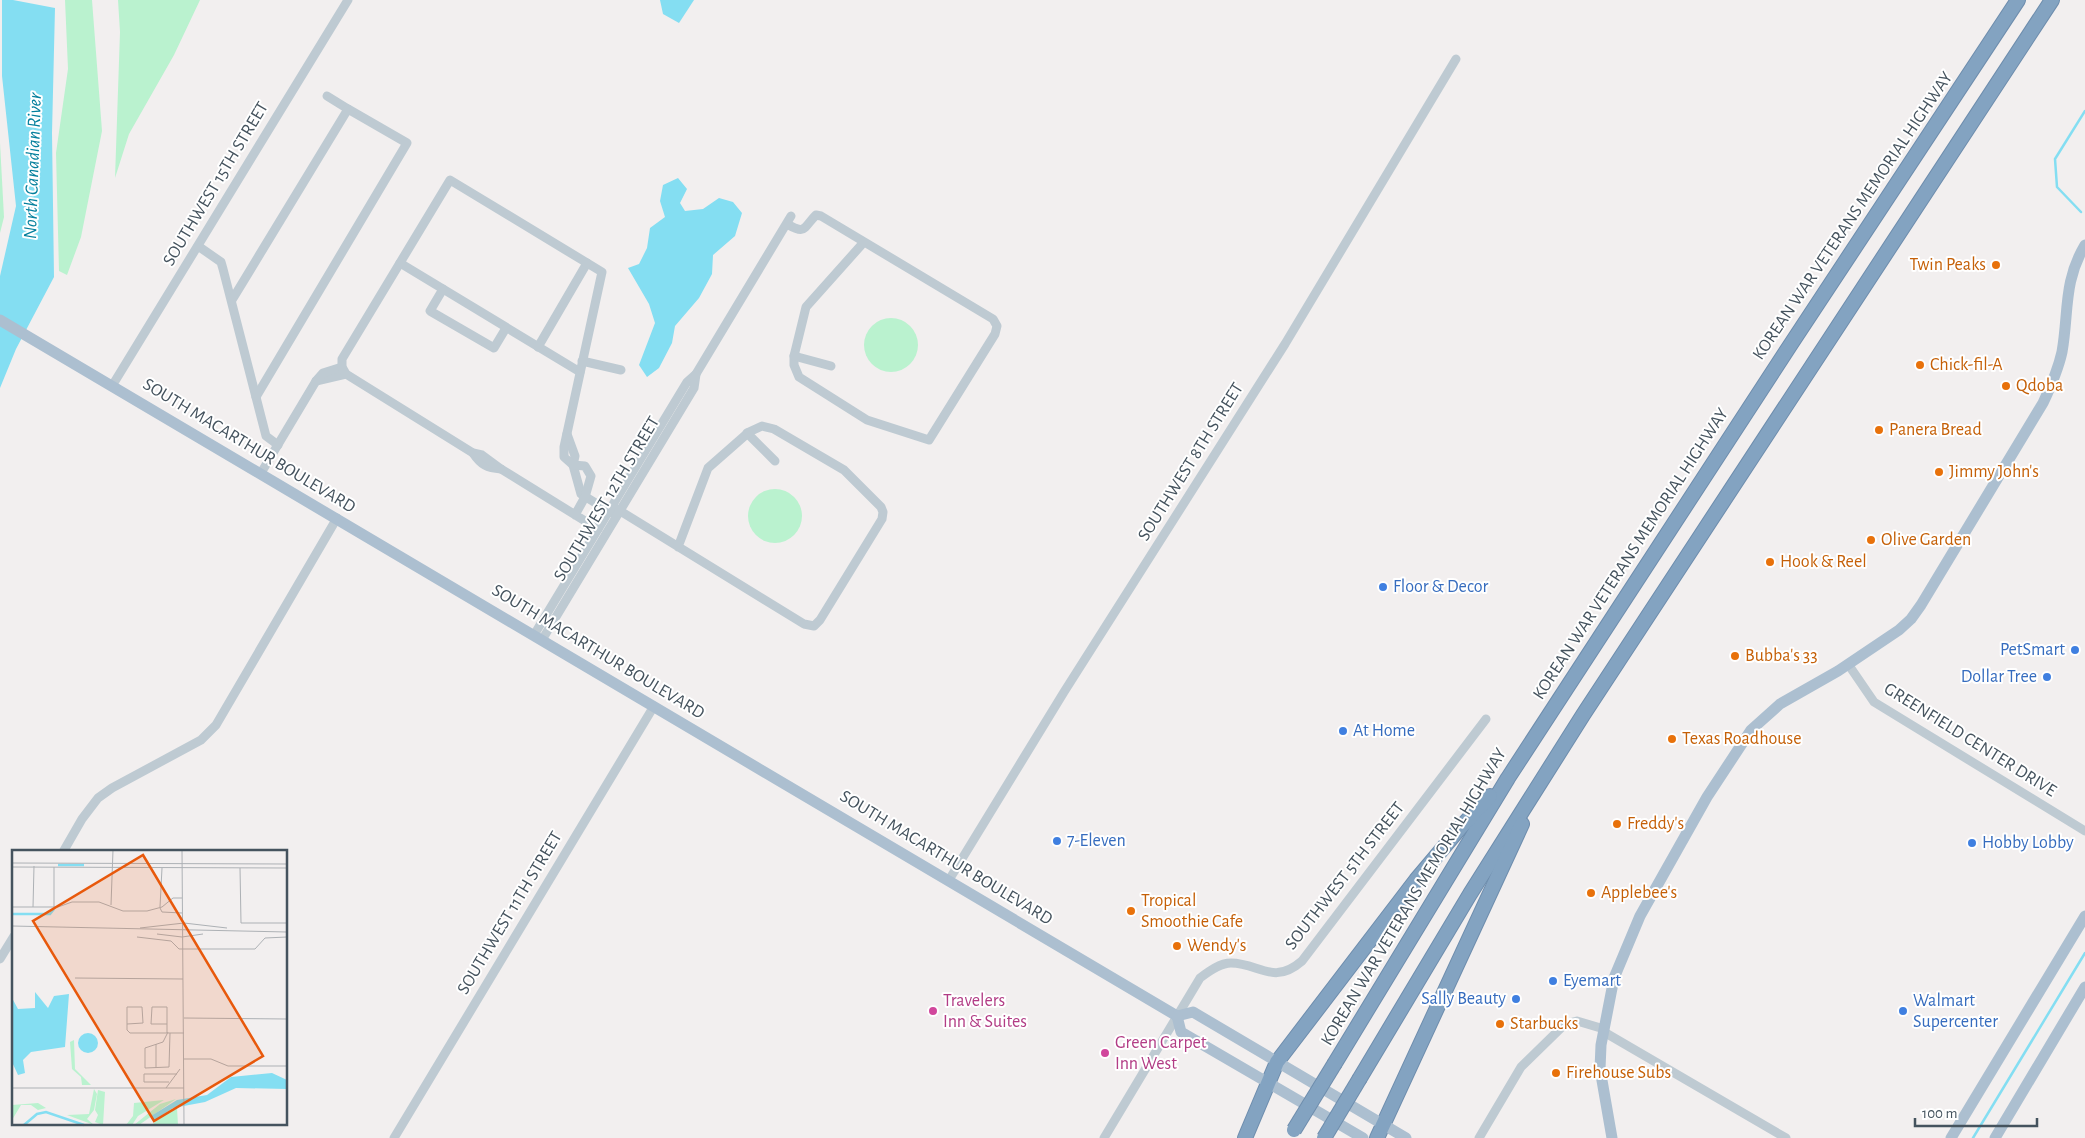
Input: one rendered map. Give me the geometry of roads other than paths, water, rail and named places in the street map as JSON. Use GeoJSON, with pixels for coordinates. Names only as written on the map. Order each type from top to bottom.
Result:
{"type":"FeatureCollection","features":[{"type":"Feature","properties":{"kind":"highway","name":"KOREAN WAR VETERANS MEMORIAL HIGHWAY"},"geometry":{"type":"LineString","coordinates":[[1292,1134],[1508,778],[1780,360],[2018,0]]}},
{"type":"Feature","properties":{"kind":"highway"},"geometry":{"type":"LineString","coordinates":[[1324,1138],[1537,786],[2052,0]]}},
{"type":"Feature","properties":{"kind":"highway"},"geometry":{"type":"LineString","coordinates":[[1245,1138],[1277,1062],[1416,880],[1460,828],[1508,778]]}},
{"type":"Feature","properties":{"kind":"highway"},"geometry":{"type":"LineString","coordinates":[[1377,1138],[1484,902],[1510,852],[1537,786]]}},
{"type":"Feature","properties":{"kind":"main road"},"geometry":{"type":"LineString","coordinates":[[1612,1138],[1600,1068],[1604,1030],[1614,978],[1640,916],[1707,797],[1751,730],[1780,704],[1848,664],[1899,630],[1911,618],[1931,590],[2043,403],[2058,366],[2064,338],[2068,288],[2077,261],[2085,245]]}},
{"type":"Feature","properties":{"kind":"main road","name":"SOUTH MACARTHUR BOULEVARD"},"geometry":{"type":"LineString","coordinates":[[0,320],[1177,1016],[1193,1012],[1406,1138]]}},
{"type":"Feature","properties":{"kind":"main road"},"geometry":{"type":"LineString","coordinates":[[1950,1138],[2085,916]]}},
{"type":"Feature","properties":{"kind":"main road"},"geometry":{"type":"LineString","coordinates":[[1995,1138],[2085,987]]}},
{"type":"Feature","properties":{"kind":"main road","name":"SOUTH MACARTHUR BOULEVARD"},"geometry":{"type":"LineString","coordinates":[[1177,1016],[1181,1032],[1363,1138]]}},
{"type":"Feature","properties":{"kind":"street","name":"SOUTHWEST 15TH STREET"},"geometry":{"type":"LineString","coordinates":[[112,386],[348,0]]}},
{"type":"Feature","properties":{"kind":"street","name":"SOUTHWEST 8TH STREET"},"geometry":{"type":"LineString","coordinates":[[949,880],[1070,684],[1285,344],[1456,59]]}},
{"type":"Feature","properties":{"kind":"street"},"geometry":{"type":"LineString","coordinates":[[256,397],[407,144],[327,96]]}},
{"type":"Feature","properties":{"kind":"street"},"geometry":{"type":"LineString","coordinates":[[232,300],[348,108]]}},
{"type":"Feature","properties":{"kind":"street"},"geometry":{"type":"LineString","coordinates":[[598,529],[501,469],[487,468],[479,463],[473,453],[344,371],[342,358],[450,180],[602,272],[567,433],[576,456],[573,466],[581,494],[678,548],[804,624],[814,626],[820,620],[872,536],[882,519],[883,512],[881,507],[844,470],[768,426],[754,428],[708,468],[678,548]]}},
{"type":"Feature","properties":{"kind":"street","name":"SOUTHWEST 12TH STREET"},"geometry":{"type":"LineString","coordinates":[[538,637],[614,511],[694,388],[696,374],[789,220],[799,230],[802,230],[807,227],[816,215],[821,216],[864,242]]}},
{"type":"Feature","properties":{"kind":"street"},"geometry":{"type":"LineString","coordinates":[[864,242],[993,319],[997,326],[995,334],[929,440],[867,420],[799,377],[794,365],[794,356],[806,307],[864,242]]}},
{"type":"Feature","properties":{"kind":"street"},"geometry":{"type":"LineString","coordinates":[[198,246],[220,262],[232,300],[266,436],[278,444]]}},
{"type":"Feature","properties":{"kind":"street"},"geometry":{"type":"LineString","coordinates":[[400,263],[580,372]]}},
{"type":"Feature","properties":{"kind":"street"},"geometry":{"type":"LineString","coordinates":[[538,347],[588,263]]}},
{"type":"Feature","properties":{"kind":"street"},"geometry":{"type":"LineString","coordinates":[[443,289],[430,310],[494,348],[506,328]]}},
{"type":"Feature","properties":{"kind":"street"},"geometry":{"type":"LineString","coordinates":[[794,356],[831,366]]}},
{"type":"Feature","properties":{"kind":"street"},"geometry":{"type":"LineString","coordinates":[[582,361],[621,370]]}},
{"type":"Feature","properties":{"kind":"street"},"geometry":{"type":"LineString","coordinates":[[261,473],[316,381],[344,371]]}},
{"type":"Feature","properties":{"kind":"street"},"geometry":{"type":"LineString","coordinates":[[747,433],[775,461]]}},
{"type":"Feature","properties":{"kind":"street"},"geometry":{"type":"LineString","coordinates":[[573,466],[585,466],[591,476],[586,497],[575,515]]}},
{"type":"Feature","properties":{"kind":"street","name":"SOUTHWEST 12TH STREET"},"geometry":{"type":"LineString","coordinates":[[538,637],[598,529],[614,511]]}},
{"type":"Feature","properties":{"kind":"street"},"geometry":{"type":"LineString","coordinates":[[64,850],[82,819],[98,798],[112,788],[201,740],[216,725],[337,518]]}},
{"type":"Feature","properties":{"kind":"street","name":"GREENFIELD CENTER DRIVE"},"geometry":{"type":"LineString","coordinates":[[1848,664],[1874,702],[2085,831]]}},
{"type":"Feature","properties":{"kind":"street","name":"SOUTHWEST 11TH STREET"},"geometry":{"type":"LineString","coordinates":[[394,1138],[654,706]]}},
{"type":"Feature","properties":{"kind":"street","name":"SOUTHWEST 5TH STREET"},"geometry":{"type":"LineString","coordinates":[[1104,1138],[1200,978],[1214,968],[1230,963],[1274,973],[1283,972],[1302,961],[1486,719]]}},
{"type":"Feature","properties":{"kind":"street"},"geometry":{"type":"LineString","coordinates":[[0,959],[12,939]]}},
{"type":"Feature","properties":{"kind":"street"},"geometry":{"type":"LineString","coordinates":[[1479,1138],[1522,1067],[1564,1024],[1577,1021],[1604,1030],[1786,1138]]}},
{"type":"Feature","properties":{"kind":"water","name":"North Canadian River"},"geometry":{"type":"Polygon","coordinates":[[[2,0],[13,0],[55,8],[52,133],[54,277],[16,349],[0,388],[0,276],[16,206],[2,76],[2,0]]]}},
{"type":"Feature","properties":{"kind":"water"},"geometry":{"type":"Polygon","coordinates":[[[660,0],[694,0],[679,23],[663,14],[660,0]]]}},
{"type":"Feature","properties":{"kind":"water"},"geometry":{"type":"Polygon","coordinates":[[[678,178],[687,189],[680,203],[685,211],[703,209],[719,198],[733,202],[742,213],[735,236],[713,255],[712,274],[699,298],[675,326],[672,343],[659,368],[647,377],[639,365],[655,323],[649,304],[628,268],[639,264],[647,248],[650,228],[665,217],[660,201],[663,185],[678,178]]]}},
{"type":"Feature","properties":{"kind":"waterway"},"geometry":{"type":"LineString","coordinates":[[2081,212],[2057,187],[2055,159],[2085,111]]}},
{"type":"Feature","properties":{"kind":"waterway"},"geometry":{"type":"LineString","coordinates":[[1973,1138],[2085,953]]}},
{"type":"Feature","properties":{"kind":"place","name":"Twin Peaks"},"geometry":{"type":"Point","coordinates":[1996,265]}},
{"type":"Feature","properties":{"kind":"place","name":"Chick-fil-A"},"geometry":{"type":"Point","coordinates":[1920,365]}},
{"type":"Feature","properties":{"kind":"place","name":"Qdoba"},"geometry":{"type":"Point","coordinates":[2006,386]}},
{"type":"Feature","properties":{"kind":"place","name":"Panera Bread"},"geometry":{"type":"Point","coordinates":[1879,430]}},
{"type":"Feature","properties":{"kind":"place","name":"Jimmy John's"},"geometry":{"type":"Point","coordinates":[1939,472]}},
{"type":"Feature","properties":{"kind":"place","name":"Olive Garden"},"geometry":{"type":"Point","coordinates":[1871,540]}},
{"type":"Feature","properties":{"kind":"place","name":"Hook & Reel"},"geometry":{"type":"Point","coordinates":[1770,562]}},
{"type":"Feature","properties":{"kind":"place","name":"Floor & Decor"},"geometry":{"type":"Point","coordinates":[1383,587]}},
{"type":"Feature","properties":{"kind":"place","name":"PetSmart"},"geometry":{"type":"Point","coordinates":[2075,650]}},
{"type":"Feature","properties":{"kind":"place","name":"Bubba's 33"},"geometry":{"type":"Point","coordinates":[1735,656]}},
{"type":"Feature","properties":{"kind":"place","name":"Dollar Tree"},"geometry":{"type":"Point","coordinates":[2047,677]}},
{"type":"Feature","properties":{"kind":"place","name":"At Home"},"geometry":{"type":"Point","coordinates":[1343,731]}},
{"type":"Feature","properties":{"kind":"place","name":"Texas Roadhouse"},"geometry":{"type":"Point","coordinates":[1672,739]}},
{"type":"Feature","properties":{"kind":"place","name":"Freddy's"},"geometry":{"type":"Point","coordinates":[1617,824]}},
{"type":"Feature","properties":{"kind":"place","name":"7-Eleven"},"geometry":{"type":"Point","coordinates":[1057,841]}},
{"type":"Feature","properties":{"kind":"place","name":"Hobby Lobby"},"geometry":{"type":"Point","coordinates":[1972,843]}},
{"type":"Feature","properties":{"kind":"place","name":"Applebee's"},"geometry":{"type":"Point","coordinates":[1591,893]}},
{"type":"Feature","properties":{"kind":"place","name":"Tropical Smoothie Cafe"},"geometry":{"type":"Point","coordinates":[1131,911]}},
{"type":"Feature","properties":{"kind":"place","name":"Wendy's"},"geometry":{"type":"Point","coordinates":[1177,946]}},
{"type":"Feature","properties":{"kind":"place","name":"Eyemart"},"geometry":{"type":"Point","coordinates":[1553,981]}},
{"type":"Feature","properties":{"kind":"place","name":"Sally Beauty"},"geometry":{"type":"Point","coordinates":[1516,999]}},
{"type":"Feature","properties":{"kind":"place","name":"Travelers Inn & Suites"},"geometry":{"type":"Point","coordinates":[933,1011]}},
{"type":"Feature","properties":{"kind":"place","name":"Walmart Supercenter"},"geometry":{"type":"Point","coordinates":[1903,1011]}},
{"type":"Feature","properties":{"kind":"place","name":"Starbucks"},"geometry":{"type":"Point","coordinates":[1500,1024]}},
{"type":"Feature","properties":{"kind":"place","name":"Green Carpet Inn West"},"geometry":{"type":"Point","coordinates":[1105,1053]}},
{"type":"Feature","properties":{"kind":"place","name":"Firehouse Subs"},"geometry":{"type":"Point","coordinates":[1556,1073]}}]}
